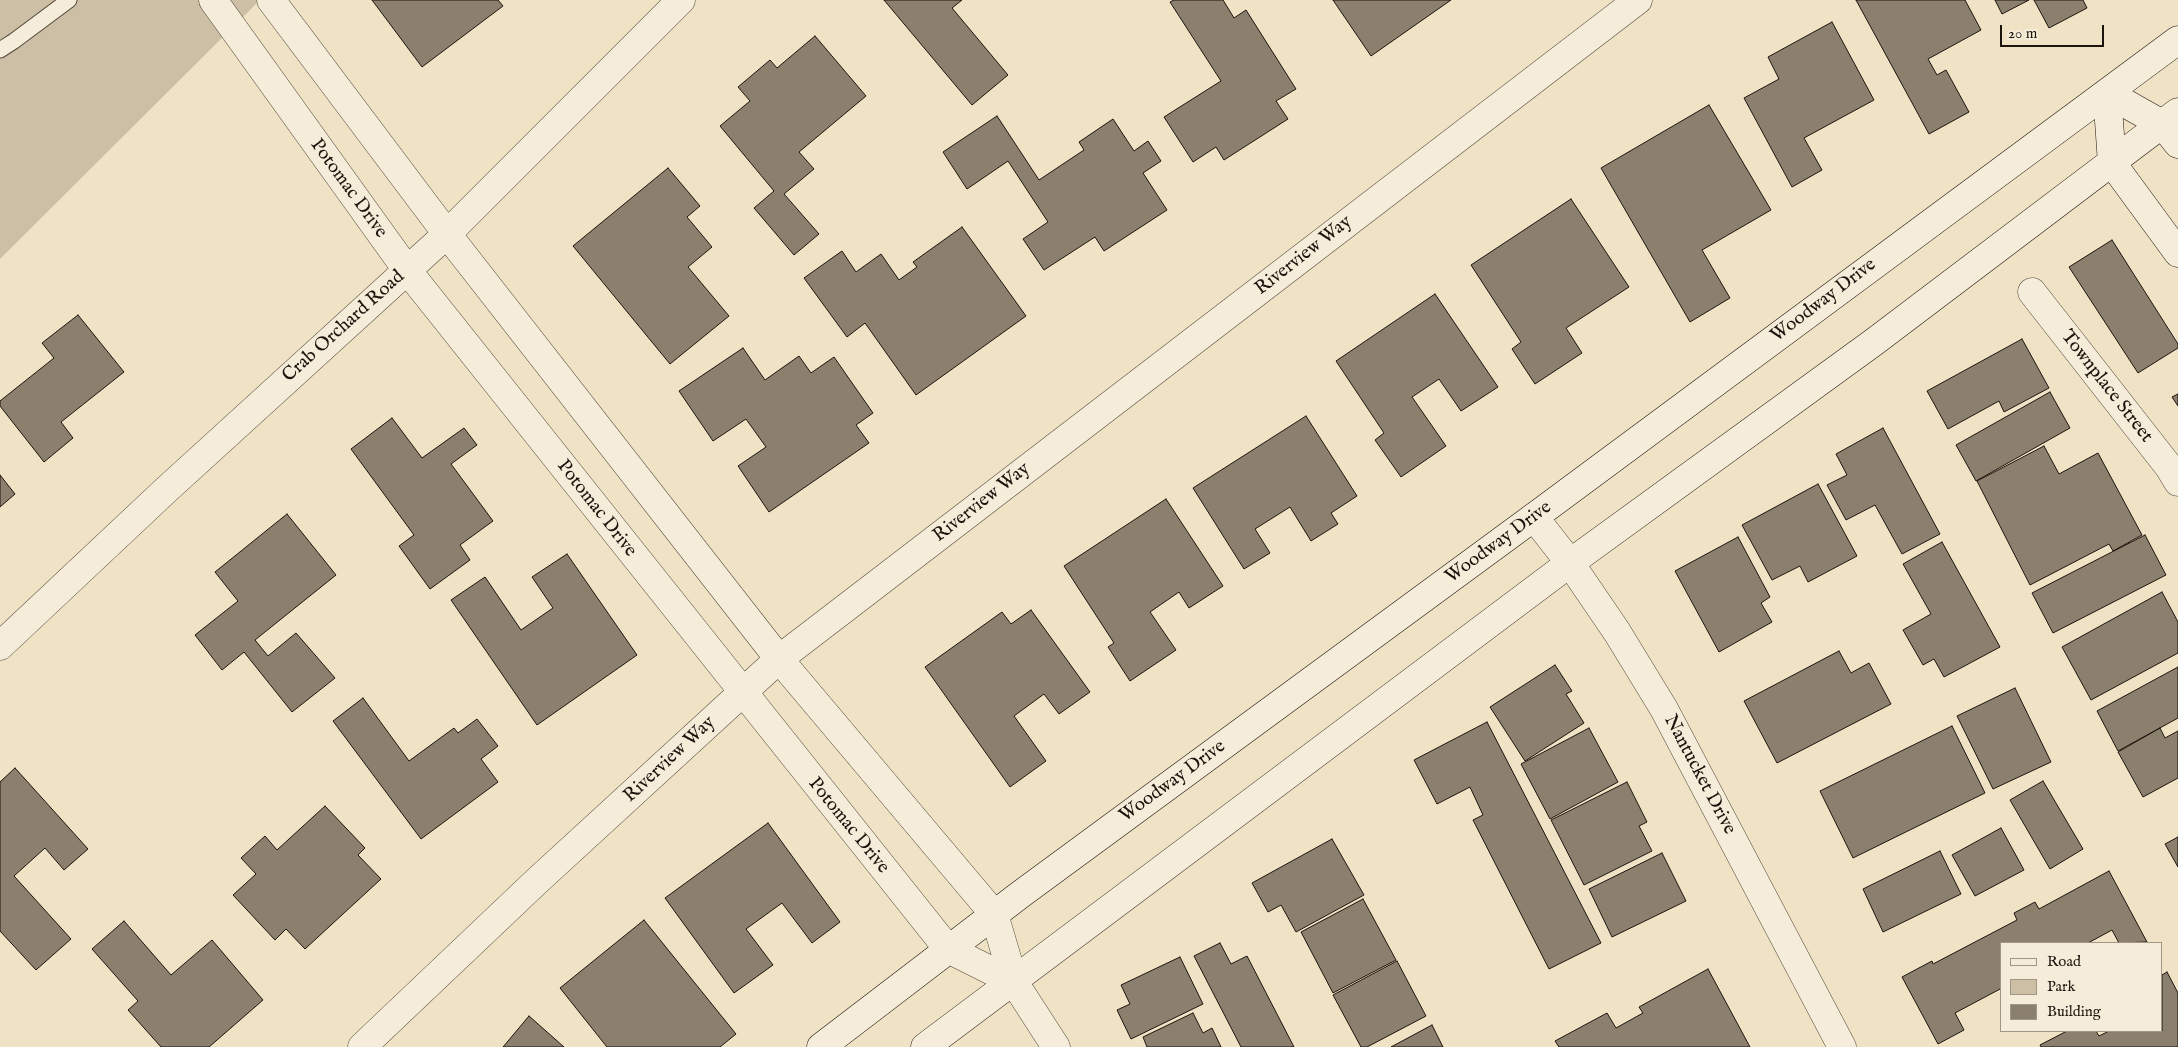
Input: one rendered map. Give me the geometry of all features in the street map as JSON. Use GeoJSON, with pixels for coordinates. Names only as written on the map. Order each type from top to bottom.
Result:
{"type":"FeatureCollection","features":[{"type":"Feature","properties":{"kind":"street","name":"Potomac Drive"},"geometry":{"type":"LineString","coordinates":[[212,0],[407,270],[742,693],[948,949],[1014,982]]}},
{"type":"Feature","properties":{"kind":"street"},"geometry":{"type":"LineString","coordinates":[[271,0],[446,234],[779,659],[994,914],[1014,982],[1056,1047]]}},
{"type":"Feature","properties":{"kind":"street","name":"Crab Orchard Road"},"geometry":{"type":"LineString","coordinates":[[0,646],[159,496],[446,234],[681,0]]}},
{"type":"Feature","properties":{"kind":"street","name":"Riverview Way"},"geometry":{"type":"LineString","coordinates":[[362,1047],[779,659],[1638,0]]}},
{"type":"Feature","properties":{"kind":"street","name":"Woodway Drive"},"geometry":{"type":"LineString","coordinates":[[822,1047],[994,914],[2178,40]]}},
{"type":"Feature","properties":{"kind":"street"},"geometry":{"type":"LineString","coordinates":[[2107,93],[2173,127]]}},
{"type":"Feature","properties":{"kind":"street"},"geometry":{"type":"LineString","coordinates":[[2107,93],[2112,163],[2178,253]]}},
{"type":"Feature","properties":{"kind":"street"},"geometry":{"type":"LineString","coordinates":[[925,1047],[1570,563],[1874,342],[2112,163],[2173,127]]}},
{"type":"Feature","properties":{"kind":"street","name":"Townplace Street"},"geometry":{"type":"LineString","coordinates":[[2032,292],[2178,482]]}},
{"type":"Feature","properties":{"kind":"street","name":"Nantucket Drive"},"geometry":{"type":"LineString","coordinates":[[1534,517],[1570,563],[1664,709],[1842,1047]]}},
{"type":"Feature","properties":{"kind":"lane"},"geometry":{"type":"LineString","coordinates":[[39,23],[52,0]]}},
{"type":"Feature","properties":{"kind":"lane"},"geometry":{"type":"LineString","coordinates":[[0,50],[69,0]]}},
{"type":"Feature","properties":{"kind":"green space"},"geometry":{"type":"Polygon","coordinates":[[[0,0],[260,0],[0,259],[0,0]]]}},
{"type":"Feature","properties":{"kind":"building"},"geometry":{"type":"Polygon","coordinates":[[[372,0],[498,0],[503,6],[422,67],[372,0]]]}},
{"type":"Feature","properties":{"kind":"building"},"geometry":{"type":"Polygon","coordinates":[[[884,0],[962,0],[952,8],[1008,75],[972,105],[884,0]]]}},
{"type":"Feature","properties":{"kind":"building"},"geometry":{"type":"Polygon","coordinates":[[[1174,0],[1223,0],[1234,18],[1246,10],[1296,89],[1276,101],[1288,119],[1224,160],[1216,147],[1193,162],[1164,117],[1221,81],[1170,2],[1174,0]]]}},
{"type":"Feature","properties":{"kind":"building"},"geometry":{"type":"Polygon","coordinates":[[[1333,0],[1451,0],[1371,56],[1333,0]]]}},
{"type":"Feature","properties":{"kind":"building"},"geometry":{"type":"Polygon","coordinates":[[[1856,0],[1965,0],[1981,30],[1928,59],[1937,75],[1946,70],[1969,112],[1929,134],[1856,0]]]}},
{"type":"Feature","properties":{"kind":"building"},"geometry":{"type":"Polygon","coordinates":[[[1995,0],[2029,0],[2002,14],[1995,0]]]}},
{"type":"Feature","properties":{"kind":"building"},"geometry":{"type":"Polygon","coordinates":[[[2034,0],[2083,0],[2087,8],[2049,28],[2034,0]]]}},
{"type":"Feature","properties":{"kind":"building"},"geometry":{"type":"Polygon","coordinates":[[[1832,22],[1874,100],[1804,138],[1822,170],[1792,187],[1744,98],[1779,79],[1768,57],[1832,22]]]}},
{"type":"Feature","properties":{"kind":"building"},"geometry":{"type":"Polygon","coordinates":[[[815,36],[866,96],[799,152],[814,169],[784,194],[819,234],[794,255],[754,208],[774,191],[720,126],[750,101],[738,87],[770,60],[777,68],[815,36]]]}},
{"type":"Feature","properties":{"kind":"building"},"geometry":{"type":"Polygon","coordinates":[[[1709,105],[1771,210],[1702,250],[1730,298],[1690,322],[1601,168],[1709,105]]]}},
{"type":"Feature","properties":{"kind":"building"},"geometry":{"type":"Polygon","coordinates":[[[997,116],[1039,180],[1084,150],[1079,142],[1113,119],[1134,151],[1148,141],[1161,161],[1143,173],[1167,210],[1104,251],[1095,237],[1044,270],[1023,239],[1048,222],[1008,161],[967,189],[943,152],[997,116]]]}},
{"type":"Feature","properties":{"kind":"building"},"geometry":{"type":"Polygon","coordinates":[[[668,168],[700,206],[687,217],[712,247],[688,267],[729,316],[670,364],[573,246],[668,168]]]}},
{"type":"Feature","properties":{"kind":"building"},"geometry":{"type":"Polygon","coordinates":[[[1571,199],[1629,287],[1566,328],[1582,353],[1535,384],[1512,349],[1521,342],[1471,265],[1571,199]]]}},
{"type":"Feature","properties":{"kind":"building"},"geometry":{"type":"Polygon","coordinates":[[[962,227],[1026,316],[916,395],[865,323],[847,337],[804,278],[842,251],[856,272],[881,254],[899,280],[917,267],[913,262],[962,227]]]}},
{"type":"Feature","properties":{"kind":"building"},"geometry":{"type":"Polygon","coordinates":[[[2112,240],[2178,344],[2178,348],[2138,373],[2069,267],[2112,240]]]}},
{"type":"Feature","properties":{"kind":"building"},"geometry":{"type":"Polygon","coordinates":[[[1435,294],[1498,387],[1461,411],[1439,379],[1412,397],[1446,446],[1401,477],[1375,440],[1384,433],[1336,361],[1435,294]]]}},
{"type":"Feature","properties":{"kind":"building"},"geometry":{"type":"Polygon","coordinates":[[[78,315],[124,372],[61,422],[73,438],[44,462],[0,406],[0,401],[54,358],[42,343],[78,315]]]}},
{"type":"Feature","properties":{"kind":"building"},"geometry":{"type":"Polygon","coordinates":[[[2022,339],[2049,388],[2004,412],[1999,401],[1948,429],[1927,391],[2022,339]]]}},
{"type":"Feature","properties":{"kind":"building"},"geometry":{"type":"Polygon","coordinates":[[[743,348],[765,380],[799,356],[811,373],[834,357],[873,413],[856,425],[869,443],[769,512],[738,466],[766,447],[746,419],[713,441],[679,391],[743,348]]]}},
{"type":"Feature","properties":{"kind":"building"},"geometry":{"type":"Polygon","coordinates":[[[2050,392],[2070,428],[1976,481],[1956,445],[2050,392]]]}},
{"type":"Feature","properties":{"kind":"building"},"geometry":{"type":"Polygon","coordinates":[[[2178,394],[2178,406],[2172,397],[2178,394]]]}},
{"type":"Feature","properties":{"kind":"building"},"geometry":{"type":"Polygon","coordinates":[[[1306,416],[1357,496],[1331,513],[1338,524],[1311,541],[1290,507],[1255,529],[1270,553],[1244,569],[1193,488],[1306,416]]]}},
{"type":"Feature","properties":{"kind":"building"},"geometry":{"type":"Polygon","coordinates":[[[392,418],[422,458],[464,428],[477,445],[451,464],[493,521],[460,545],[470,560],[430,589],[399,546],[414,535],[351,449],[392,418]]]}},
{"type":"Feature","properties":{"kind":"building"},"geometry":{"type":"Polygon","coordinates":[[[1883,428],[1940,534],[1902,554],[1875,505],[1846,520],[1827,485],[1847,475],[1836,454],[1883,428]]]}},
{"type":"Feature","properties":{"kind":"building"},"geometry":{"type":"Polygon","coordinates":[[[2044,446],[2059,474],[2098,453],[2142,535],[2113,551],[2109,544],[2030,585],[1977,481],[2044,446]]]}},
{"type":"Feature","properties":{"kind":"building"},"geometry":{"type":"Polygon","coordinates":[[[0,475],[15,494],[0,507],[0,475]]]}},
{"type":"Feature","properties":{"kind":"building"},"geometry":{"type":"Polygon","coordinates":[[[1818,484],[1857,556],[1808,582],[1800,566],[1772,580],[1742,525],[1818,484]]]}},
{"type":"Feature","properties":{"kind":"building"},"geometry":{"type":"Polygon","coordinates":[[[1166,499],[1223,586],[1189,608],[1179,592],[1150,612],[1176,650],[1130,681],[1108,647],[1114,643],[1064,566],[1166,499]]]}},
{"type":"Feature","properties":{"kind":"building"},"geometry":{"type":"Polygon","coordinates":[[[287,514],[336,575],[255,640],[268,656],[296,633],[335,678],[292,712],[244,652],[222,670],[195,635],[238,601],[215,572],[287,514]]]}},
{"type":"Feature","properties":{"kind":"building"},"geometry":{"type":"Polygon","coordinates":[[[2145,535],[2166,575],[2053,633],[2032,593],[2145,535]]]}},
{"type":"Feature","properties":{"kind":"building"},"geometry":{"type":"Polygon","coordinates":[[[1738,537],[1770,597],[1761,603],[1772,622],[1719,652],[1675,571],[1738,537]]]}},
{"type":"Feature","properties":{"kind":"building"},"geometry":{"type":"Polygon","coordinates":[[[1942,542],[2000,647],[1944,677],[1934,659],[1923,665],[1903,630],[1931,614],[1903,564],[1942,542]]]}},
{"type":"Feature","properties":{"kind":"building"},"geometry":{"type":"Polygon","coordinates":[[[567,554],[637,655],[537,725],[451,600],[485,577],[521,630],[553,608],[532,577],[567,554]]]}},
{"type":"Feature","properties":{"kind":"building"},"geometry":{"type":"Polygon","coordinates":[[[2162,592],[2178,622],[2178,653],[2091,700],[2062,647],[2162,592]]]}},
{"type":"Feature","properties":{"kind":"building"},"geometry":{"type":"Polygon","coordinates":[[[1031,610],[1090,692],[1059,714],[1044,694],[1014,716],[1046,761],[1010,787],[925,667],[1002,612],[1011,624],[1031,610]]]}},
{"type":"Feature","properties":{"kind":"building"},"geometry":{"type":"Polygon","coordinates":[[[1839,651],[1851,673],[1869,663],[1891,704],[1777,763],[1744,701],[1839,651]]]}},
{"type":"Feature","properties":{"kind":"building"},"geometry":{"type":"Polygon","coordinates":[[[1555,665],[1572,691],[1566,694],[1584,723],[1525,761],[1490,707],[1555,665]]]}},
{"type":"Feature","properties":{"kind":"building"},"geometry":{"type":"Polygon","coordinates":[[[2178,667],[2178,718],[2118,751],[2097,711],[2178,667]]]}},
{"type":"Feature","properties":{"kind":"building"},"geometry":{"type":"Polygon","coordinates":[[[2015,688],[2051,762],[1993,789],[1957,716],[2015,688]]]}},
{"type":"Feature","properties":{"kind":"building"},"geometry":{"type":"Polygon","coordinates":[[[363,698],[409,761],[454,728],[458,733],[477,719],[498,746],[481,759],[498,782],[421,839],[333,721],[363,698]]]}},
{"type":"Feature","properties":{"kind":"building"},"geometry":{"type":"Polygon","coordinates":[[[1487,722],[1601,943],[1549,969],[1473,820],[1483,815],[1470,787],[1437,804],[1414,760],[1487,722]]]}},
{"type":"Feature","properties":{"kind":"building"},"geometry":{"type":"Polygon","coordinates":[[[1952,726],[1985,793],[1853,858],[1820,791],[1952,726]]]}},
{"type":"Feature","properties":{"kind":"building"},"geometry":{"type":"Polygon","coordinates":[[[1589,728],[1618,782],[1550,819],[1521,764],[1589,728]]]}},
{"type":"Feature","properties":{"kind":"building"},"geometry":{"type":"Polygon","coordinates":[[[2160,728],[2165,738],[2178,731],[2178,778],[2143,797],[2118,752],[2160,728]]]}},
{"type":"Feature","properties":{"kind":"building"},"geometry":{"type":"Polygon","coordinates":[[[15,768],[88,849],[64,870],[45,848],[14,876],[71,939],[36,970],[0,931],[0,782],[15,768]]]}},
{"type":"Feature","properties":{"kind":"building"},"geometry":{"type":"Polygon","coordinates":[[[2043,781],[2083,849],[2050,869],[2010,800],[2043,781]]]}},
{"type":"Feature","properties":{"kind":"building"},"geometry":{"type":"Polygon","coordinates":[[[1627,782],[1647,822],[1639,826],[1652,851],[1584,885],[1551,820],[1627,782]]]}},
{"type":"Feature","properties":{"kind":"building"},"geometry":{"type":"Polygon","coordinates":[[[325,806],[365,848],[358,855],[381,879],[305,949],[286,929],[275,940],[233,895],[256,874],[241,858],[265,836],[277,850],[325,806]]]}},
{"type":"Feature","properties":{"kind":"building"},"geometry":{"type":"Polygon","coordinates":[[[768,823],[840,922],[812,943],[782,903],[746,929],[773,965],[734,993],[665,898],[768,823]]]}},
{"type":"Feature","properties":{"kind":"building"},"geometry":{"type":"Polygon","coordinates":[[[2001,828],[2024,870],[1975,896],[1952,855],[2001,828]]]}},
{"type":"Feature","properties":{"kind":"building"},"geometry":{"type":"Polygon","coordinates":[[[2178,837],[2178,867],[2165,844],[2178,837]]]}},
{"type":"Feature","properties":{"kind":"building"},"geometry":{"type":"Polygon","coordinates":[[[1332,839],[1364,895],[1296,932],[1281,905],[1268,912],[1252,883],[1332,839]]]}},
{"type":"Feature","properties":{"kind":"building"},"geometry":{"type":"Polygon","coordinates":[[[1940,851],[1961,894],[1883,932],[1863,889],[1940,851]]]}},
{"type":"Feature","properties":{"kind":"building"},"geometry":{"type":"Polygon","coordinates":[[[1662,853],[1686,901],[1612,937],[1589,889],[1662,853]]]}},
{"type":"Feature","properties":{"kind":"building"},"geometry":{"type":"Polygon","coordinates":[[[2109,871],[2147,942],[2118,942],[2112,930],[2090,942],[2000,942],[2000,989],[1955,1013],[1964,1030],[1938,1044],[1902,977],[1932,961],[1933,964],[2017,920],[2014,913],[2035,902],[2039,909],[2109,871]]]}},
{"type":"Feature","properties":{"kind":"building"},"geometry":{"type":"Polygon","coordinates":[[[1363,899],[1396,960],[1333,993],[1301,932],[1363,899]]]}},
{"type":"Feature","properties":{"kind":"building"},"geometry":{"type":"Polygon","coordinates":[[[644,920],[736,1034],[720,1047],[607,1047],[560,988],[644,920]]]}},
{"type":"Feature","properties":{"kind":"building"},"geometry":{"type":"Polygon","coordinates":[[[124,921],[171,975],[212,940],[263,1000],[209,1047],[161,1047],[128,1010],[138,1001],[92,949],[124,921]]]}},
{"type":"Feature","properties":{"kind":"building"},"geometry":{"type":"Polygon","coordinates":[[[1220,943],[1231,964],[1247,956],[1294,1047],[1241,1047],[1194,956],[1220,943]]]}},
{"type":"Feature","properties":{"kind":"building"},"geometry":{"type":"Polygon","coordinates":[[[1180,957],[1203,1004],[1131,1039],[1117,1010],[1130,1004],[1121,985],[1180,957]]]}},
{"type":"Feature","properties":{"kind":"building"},"geometry":{"type":"Polygon","coordinates":[[[1397,961],[1426,1016],[1367,1047],[1361,1047],[1333,995],[1397,961]]]}},
{"type":"Feature","properties":{"kind":"building"},"geometry":{"type":"Polygon","coordinates":[[[1708,969],[1750,1047],[1559,1047],[1555,1041],[1607,1013],[1616,1028],[1643,1013],[1639,1007],[1708,969]]]}},
{"type":"Feature","properties":{"kind":"building"},"geometry":{"type":"Polygon","coordinates":[[[2167,972],[2178,993],[2178,1047],[2041,1047],[2040,1045],[2065,1032],[2097,1032],[2099,1036],[2107,1032],[2163,1032],[2163,974],[2167,972]]]}},
{"type":"Feature","properties":{"kind":"building"},"geometry":{"type":"Polygon","coordinates":[[[1193,1013],[1203,1033],[1212,1028],[1221,1047],[1147,1047],[1143,1037],[1193,1013]]]}},
{"type":"Feature","properties":{"kind":"building"},"geometry":{"type":"Polygon","coordinates":[[[529,1016],[564,1047],[503,1047],[529,1016]]]}},
{"type":"Feature","properties":{"kind":"building"},"geometry":{"type":"Polygon","coordinates":[[[1432,1025],[1443,1047],[1391,1047],[1432,1025]]]}}]}
